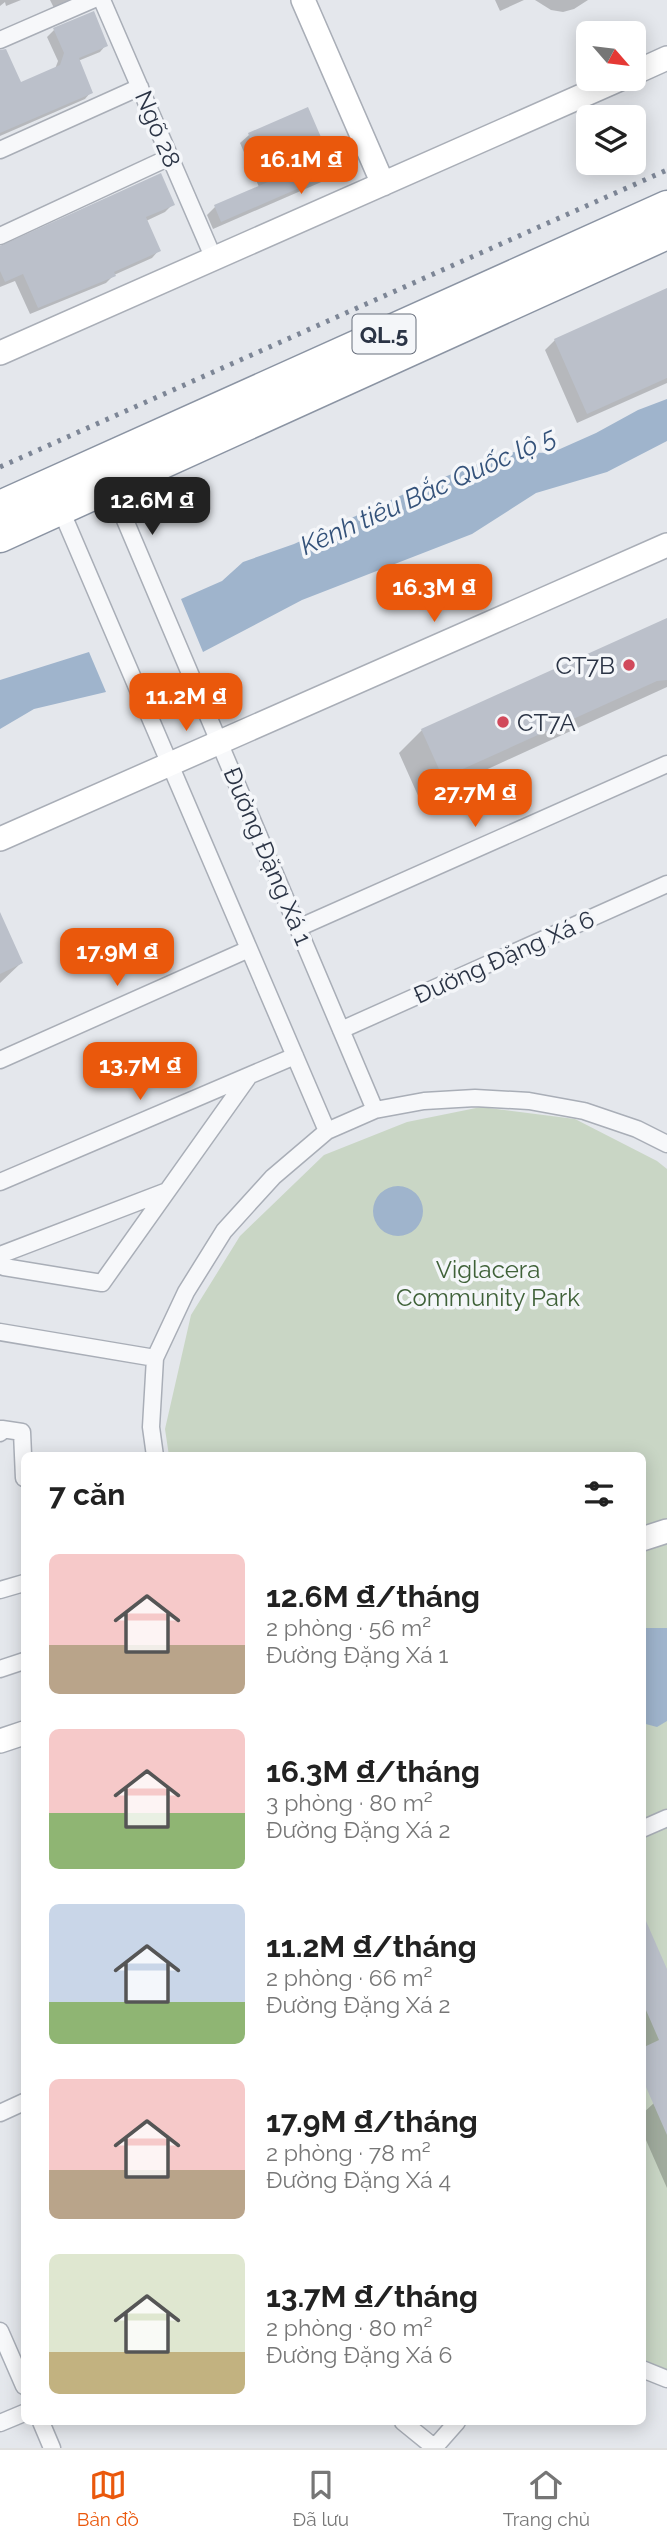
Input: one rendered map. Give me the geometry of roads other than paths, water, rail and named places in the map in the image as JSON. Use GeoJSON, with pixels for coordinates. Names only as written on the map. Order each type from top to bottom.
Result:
{"type":"FeatureCollection","features":[{"type":"Feature","properties":{"kind":"highway","name":"QL.5"},"geometry":{"type":"LineString","coordinates":[[106,474],[667,206]]}},
{"type":"Feature","properties":{"kind":"highway","name":"QL.5"},"geometry":{"type":"LineString","coordinates":[[0,537],[55,497],[667,234]]}},
{"type":"Feature","properties":{"kind":"highway","name":"QL.5"},"geometry":{"type":"LineString","coordinates":[[0,506],[55,497]]}},
{"type":"Feature","properties":{"kind":"street"},"geometry":{"type":"LineString","coordinates":[[0,40],[92,0]]}},
{"type":"Feature","properties":{"kind":"street","name":"Ngõ 28"},"geometry":{"type":"LineString","coordinates":[[102,0],[214,259]]}},
{"type":"Feature","properties":{"kind":"street"},"geometry":{"type":"LineString","coordinates":[[303,0],[383,184]]}},
{"type":"Feature","properties":{"kind":"street"},"geometry":{"type":"LineString","coordinates":[[646,68],[667,58]]}},
{"type":"Feature","properties":{"kind":"street"},"geometry":{"type":"LineString","coordinates":[[0,150],[140,87]]}},
{"type":"Feature","properties":{"kind":"street"},"geometry":{"type":"LineString","coordinates":[[0,353],[593,91]]}},
{"type":"Feature","properties":{"kind":"street"},"geometry":{"type":"LineString","coordinates":[[0,236],[170,157]]}},
{"type":"Feature","properties":{"kind":"street","name":"Đường Đặng Xá 1"},"geometry":{"type":"LineString","coordinates":[[106,474],[375,1110]]}},
{"type":"Feature","properties":{"kind":"street"},"geometry":{"type":"LineString","coordinates":[[55,497],[327,1131]]}},
{"type":"Feature","properties":{"kind":"street"},"geometry":{"type":"LineString","coordinates":[[0,839],[667,545]]}},
{"type":"Feature","properties":{"kind":"street"},"geometry":{"type":"LineString","coordinates":[[298,928],[667,764]]}},
{"type":"Feature","properties":{"kind":"street","name":"Đường Đặng Xá 6"},"geometry":{"type":"LineString","coordinates":[[341,1030],[667,884]]}},
{"type":"Feature","properties":{"kind":"street"},"geometry":{"type":"LineString","coordinates":[[0,1060],[249,949]]}},
{"type":"Feature","properties":{"kind":"street"},"geometry":{"type":"LineString","coordinates":[[0,1182],[295,1056]]}},
{"type":"Feature","properties":{"kind":"street"},"geometry":{"type":"LineString","coordinates":[[0,1263],[4,1267],[102,1283],[249,1076]]}},
{"type":"Feature","properties":{"kind":"street"},"geometry":{"type":"LineString","coordinates":[[154,1452],[151,1427],[155,1358],[186,1292],[224,1231],[273,1177],[327,1131],[375,1110],[424,1101],[475,1098],[529,1101],[584,1111],[665,1138]]}},
{"type":"Feature","properties":{"kind":"street"},"geometry":{"type":"LineString","coordinates":[[0,1255],[167,1191]]}},
{"type":"Feature","properties":{"kind":"street"},"geometry":{"type":"LineString","coordinates":[[0,1332],[155,1358]]}},
{"type":"Feature","properties":{"kind":"street"},"geometry":{"type":"LineString","coordinates":[[0,1433],[2,1429],[22,1432],[23,1452]]}},
{"type":"Feature","properties":{"kind":"street"},"geometry":{"type":"LineString","coordinates":[[646,1538],[667,1531]]}},
{"type":"Feature","properties":{"kind":"street"},"geometry":{"type":"LineString","coordinates":[[0,1590],[21,1584]]}},
{"type":"Feature","properties":{"kind":"street"},"geometry":{"type":"LineString","coordinates":[[0,1669],[21,1662]]}},
{"type":"Feature","properties":{"kind":"street"},"geometry":{"type":"LineString","coordinates":[[0,1741],[21,1734]]}},
{"type":"Feature","properties":{"kind":"street"},"geometry":{"type":"LineString","coordinates":[[646,1827],[667,1818]]}},
{"type":"Feature","properties":{"kind":"street"},"geometry":{"type":"LineString","coordinates":[[0,2113],[21,2103]]}},
{"type":"Feature","properties":{"kind":"street"},"geometry":{"type":"LineString","coordinates":[[0,2331],[21,2379]]}},
{"type":"Feature","properties":{"kind":"street"},"geometry":{"type":"LineString","coordinates":[[646,2371],[667,2379]]}},
{"type":"Feature","properties":{"kind":"street"},"geometry":{"type":"LineString","coordinates":[[0,2423],[21,2414]]}},
{"type":"Feature","properties":{"kind":"street"},"geometry":{"type":"LineString","coordinates":[[42,2425],[52,2448]]}},
{"type":"Feature","properties":{"kind":"street"},"geometry":{"type":"LineString","coordinates":[[407,2425],[435,2448],[454,2425]]}},
{"type":"Feature","properties":{"kind":"water","name":"Kênh tiêu Bắc Quốc lộ 5"},"geometry":{"type":"Polygon","coordinates":[[[667,399],[667,441],[607,472],[536,493],[472,534],[302,600],[203,652],[181,599],[222,581],[243,562],[294,544],[424,485],[508,452],[551,453],[638,410],[667,399]]]}},
{"type":"Feature","properties":{"kind":"water"},"geometry":{"type":"Polygon","coordinates":[[[89,652],[106,692],[34,709],[0,729],[0,680],[89,652]]]}},
{"type":"Feature","properties":{"kind":"water"},"geometry":{"type":"Polygon","coordinates":[[[398,1186],[416,1193],[423,1211],[416,1229],[398,1236],[380,1229],[373,1211],[380,1193],[398,1186]]]}},
{"type":"Feature","properties":{"kind":"water"},"geometry":{"type":"Polygon","coordinates":[[[646,1628],[667,1628],[667,1721],[657,1727],[646,1724],[646,1628]]]}},
{"type":"Feature","properties":{"kind":"railway"},"geometry":{"type":"LineString","coordinates":[[0,467],[667,170]]}},
{"type":"Feature","properties":{"kind":"place","name":"CT7B"},"geometry":{"type":"Point","coordinates":[629,665]}},
{"type":"Feature","properties":{"kind":"place","name":"CT7A"},"geometry":{"type":"Point","coordinates":[503,722]}},
{"type":"Feature","properties":{"kind":"park label","name":"Viglacera Community Park"},"geometry":{"type":"Point","coordinates":[488,1283]}}]}
